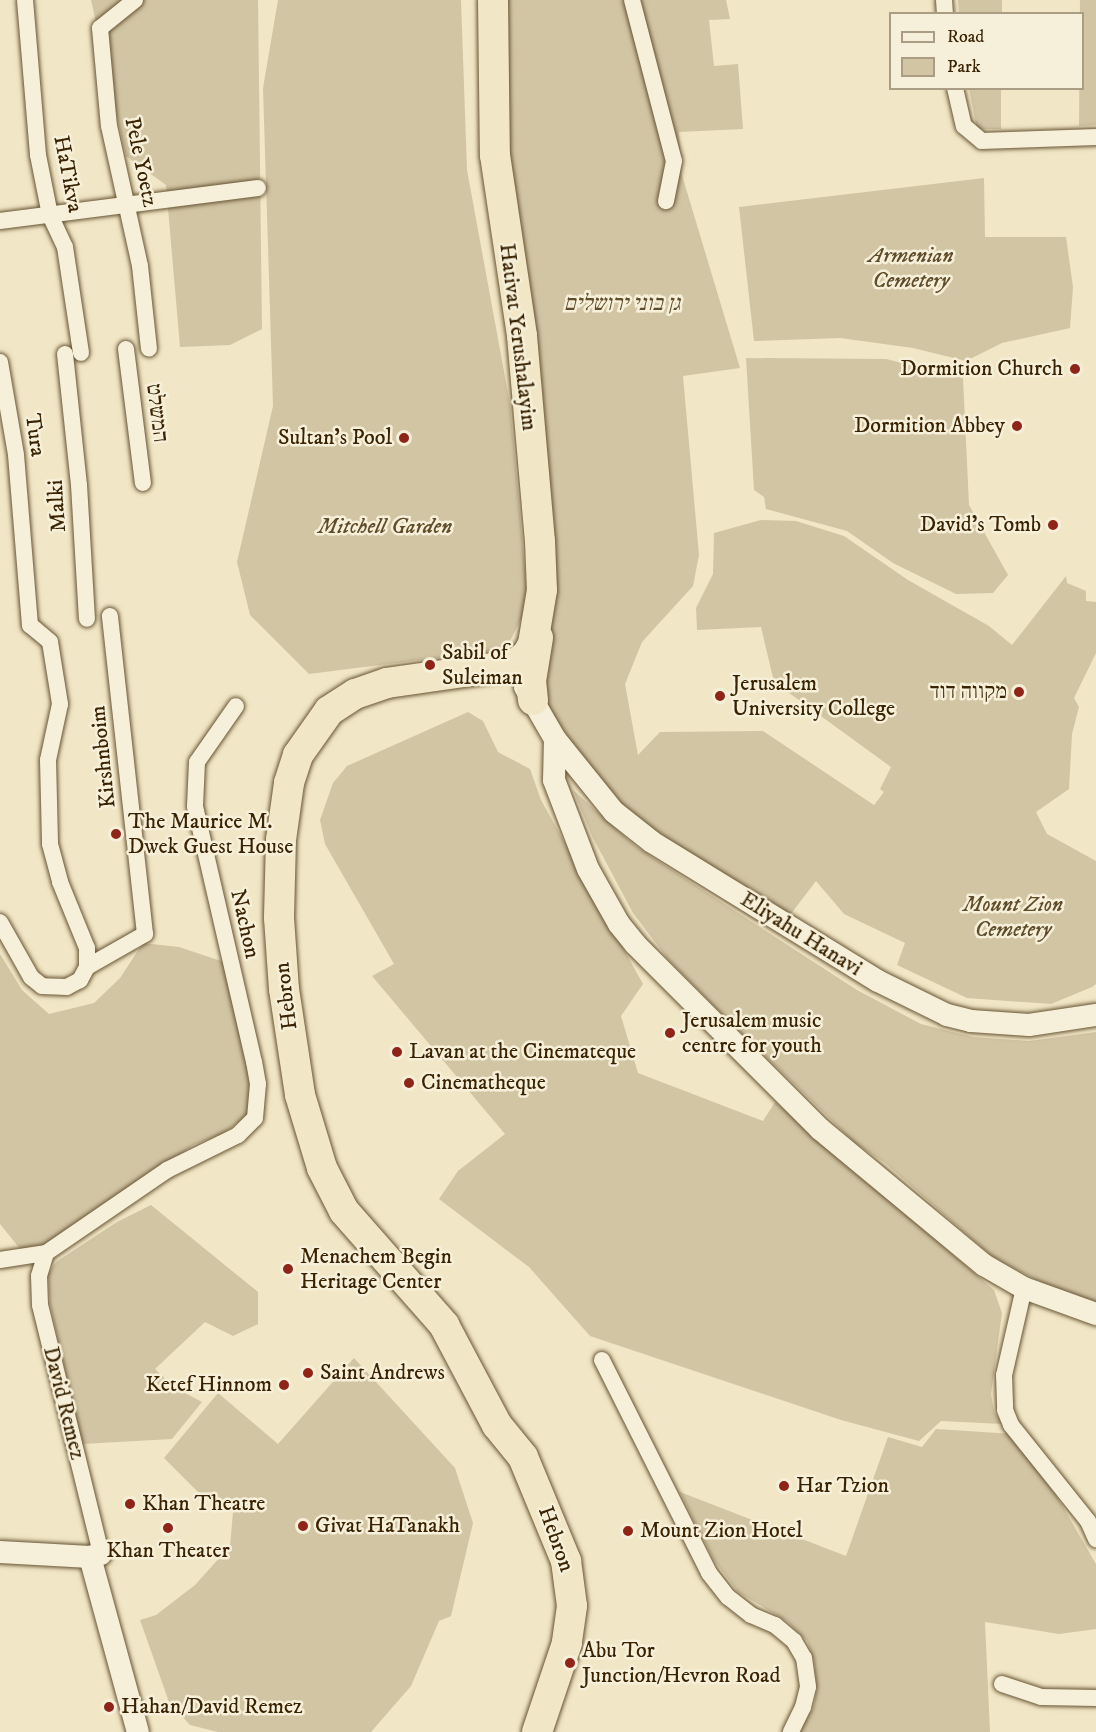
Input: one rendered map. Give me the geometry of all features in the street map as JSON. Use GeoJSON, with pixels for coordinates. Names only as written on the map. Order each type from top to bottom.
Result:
{"type":"FeatureCollection","features":[{"type":"Feature","properties":{"kind":"highway","name":"Hativat Yerushalayim"},"geometry":{"type":"LineString","coordinates":[[493,0],[495,155],[527,388],[542,590],[537,627],[530,652],[513,664]]}},
{"type":"Feature","properties":{"kind":"highway"},"geometry":{"type":"LineString","coordinates":[[533,700],[531,681],[538,652],[537,627]]}},
{"type":"Feature","properties":{"kind":"highway","name":"Hebron"},"geometry":{"type":"LineString","coordinates":[[513,664],[387,683],[356,694],[329,711],[298,755],[289,783],[281,840],[279,907],[284,989],[300,1095],[322,1168],[344,1211],[444,1325],[497,1425],[523,1457],[571,1581],[567,1643],[537,1732]]}},
{"type":"Feature","properties":{"kind":"highway","name":"Hebron"},"geometry":{"type":"LineString","coordinates":[[497,1425],[506,1458],[547,1550],[557,1591],[557,1612],[547,1666],[519,1732]]}},
{"type":"Feature","properties":{"kind":"street","name":"HaTikva"},"geometry":{"type":"LineString","coordinates":[[25,0],[38,155],[50,215],[65,248],[73,354]]}},
{"type":"Feature","properties":{"kind":"street","name":"Pele Yoetz"},"geometry":{"type":"LineString","coordinates":[[135,0],[100,28],[109,126],[140,266],[149,350]]}},
{"type":"Feature","properties":{"kind":"street"},"geometry":{"type":"LineString","coordinates":[[632,0],[674,161],[666,201]]}},
{"type":"Feature","properties":{"kind":"street"},"geometry":{"type":"LineString","coordinates":[[955,90],[964,126],[982,141],[1096,137]]}},
{"type":"Feature","properties":{"kind":"street"},"geometry":{"type":"LineString","coordinates":[[0,220],[258,188]]}},
{"type":"Feature","properties":{"kind":"street","name":"המשלט"},"geometry":{"type":"LineString","coordinates":[[126,349],[143,483]]}},
{"type":"Feature","properties":{"kind":"street","name":"Malki"},"geometry":{"type":"LineString","coordinates":[[73,354],[87,619]]}},
{"type":"Feature","properties":{"kind":"street","name":"Tura"},"geometry":{"type":"LineString","coordinates":[[0,362],[16,455],[30,625],[50,642],[60,704],[48,760],[50,844],[60,882],[81,926],[87,948],[87,968]]}},
{"type":"Feature","properties":{"kind":"street","name":"Kirshnboim"},"geometry":{"type":"LineString","coordinates":[[87,968],[145,934],[110,616]]}},
{"type":"Feature","properties":{"kind":"street","name":"Eliyahu Hanavi"},"geometry":{"type":"LineString","coordinates":[[513,664],[555,739],[614,812],[652,842],[878,981],[947,1015],[993,1025],[1029,1025],[1096,1016]]}},
{"type":"Feature","properties":{"kind":"street","name":"Nachon"},"geometry":{"type":"LineString","coordinates":[[0,1260],[46,1253],[167,1170],[238,1135],[255,1118],[258,1084],[254,1062],[195,806],[196,762],[236,706]]}},
{"type":"Feature","properties":{"kind":"street"},"geometry":{"type":"LineString","coordinates":[[555,739],[554,780],[588,869],[619,924],[635,944],[820,1129],[984,1265],[1024,1288],[1096,1314]]}},
{"type":"Feature","properties":{"kind":"street"},"geometry":{"type":"LineString","coordinates":[[0,922],[32,977],[42,986],[67,987],[80,980],[87,968]]}},
{"type":"Feature","properties":{"kind":"street","name":"David Remez"},"geometry":{"type":"LineString","coordinates":[[46,1253],[39,1276],[40,1305],[95,1555],[138,1732]]}},
{"type":"Feature","properties":{"kind":"street"},"geometry":{"type":"LineString","coordinates":[[1024,1288],[1004,1375],[1005,1410],[1011,1425],[1088,1521],[1096,1539]]}},
{"type":"Feature","properties":{"kind":"street"},"geometry":{"type":"LineString","coordinates":[[602,1360],[709,1574],[735,1603],[751,1615],[775,1625],[794,1641],[804,1658],[808,1687],[803,1707],[791,1732]]}},
{"type":"Feature","properties":{"kind":"street"},"geometry":{"type":"LineString","coordinates":[[0,1552],[95,1555]]}},
{"type":"Feature","properties":{"kind":"street"},"geometry":{"type":"LineString","coordinates":[[1002,1684],[1041,1696],[1096,1698]]}},
{"type":"Feature","properties":{"kind":"green space"},"geometry":{"type":"Polygon","coordinates":[[[91,0],[258,0],[262,329],[230,345],[180,347],[166,185],[126,156],[91,0]]]}},
{"type":"Feature","properties":{"kind":"green space","name":"Mitchell Garden"},"geometry":{"type":"Polygon","coordinates":[[[278,0],[461,0],[467,170],[510,404],[528,605],[506,649],[309,674],[250,615],[237,562],[273,406],[263,88],[278,0]]]}},
{"type":"Feature","properties":{"kind":"green space"},"geometry":{"type":"Polygon","coordinates":[[[505,0],[726,0],[730,19],[709,20],[714,66],[738,64],[743,129],[679,132],[681,172],[740,368],[683,376],[699,555],[693,586],[642,642],[625,684],[638,755],[660,732],[763,731],[874,805],[884,792],[880,789],[891,767],[774,682],[761,627],[697,630],[696,608],[713,574],[714,533],[761,520],[796,521],[844,536],[908,580],[989,626],[1012,645],[1066,576],[1067,583],[1086,591],[1086,601],[1096,602],[1096,653],[1074,698],[1079,707],[1072,734],[1069,789],[1036,812],[1047,834],[1096,861],[1096,984],[1092,987],[1051,1004],[967,998],[897,965],[905,943],[844,914],[816,881],[787,919],[657,841],[609,800],[523,667],[540,652],[505,128],[505,0]]]}},
{"type":"Feature","properties":{"kind":"green space"},"geometry":{"type":"Polygon","coordinates":[[[958,0],[1002,0],[1002,12],[959,12],[958,0]]]}},
{"type":"Feature","properties":{"kind":"green space"},"geometry":{"type":"Polygon","coordinates":[[[1080,0],[1096,0],[1096,125],[1079,126],[1079,90],[1084,90],[1084,12],[1080,12],[1080,0]]]}},
{"type":"Feature","properties":{"kind":"green space"},"geometry":{"type":"Polygon","coordinates":[[[969,90],[1001,90],[1001,129],[977,129],[969,90]]]}},
{"type":"Feature","properties":{"kind":"green space","name":"Armenian Cemetery"},"geometry":{"type":"Polygon","coordinates":[[[984,178],[985,237],[1066,237],[1073,287],[1070,328],[1002,343],[966,361],[913,348],[840,338],[754,341],[739,207],[984,178]]]}},
{"type":"Feature","properties":{"kind":"green space"},"geometry":{"type":"Polygon","coordinates":[[[746,358],[886,359],[963,378],[969,505],[1008,575],[993,593],[956,594],[893,563],[847,531],[766,509],[764,497],[754,490],[746,358]]]}},
{"type":"Feature","properties":{"kind":"green space"},"geometry":{"type":"Polygon","coordinates":[[[468,712],[483,721],[498,752],[530,769],[541,800],[643,984],[621,1016],[638,1073],[763,1121],[775,1102],[994,1290],[1002,1313],[991,1394],[994,1412],[1002,1424],[941,1421],[919,1441],[841,1420],[590,1336],[529,1267],[439,1199],[458,1171],[505,1134],[372,976],[394,964],[325,844],[320,820],[333,783],[347,766],[468,712]]]}},
{"type":"Feature","properties":{"kind":"green space"},"geometry":{"type":"Polygon","coordinates":[[[573,790],[635,846],[857,990],[921,1024],[973,1037],[1029,1041],[1096,1032],[1096,1304],[1056,1290],[993,1257],[885,1163],[854,1142],[725,1017],[668,959],[633,913],[593,838],[573,790]]]}},
{"type":"Feature","properties":{"kind":"green space"},"geometry":{"type":"Polygon","coordinates":[[[143,943],[179,947],[227,963],[252,1092],[248,1115],[222,1134],[193,1145],[43,1254],[25,1255],[0,1224],[0,954],[22,990],[49,1014],[94,1003],[120,978],[143,943]]]}},
{"type":"Feature","properties":{"kind":"green space"},"geometry":{"type":"Polygon","coordinates":[[[151,1205],[258,1292],[258,1324],[233,1336],[205,1322],[155,1369],[174,1387],[202,1402],[172,1439],[82,1444],[50,1304],[48,1274],[56,1262],[117,1222],[151,1205]]]}},
{"type":"Feature","properties":{"kind":"green space","name":"Givat HaTanakh"},"geometry":{"type":"Polygon","coordinates":[[[354,1358],[455,1468],[473,1523],[451,1616],[439,1621],[411,1686],[371,1732],[218,1732],[190,1725],[169,1702],[140,1620],[156,1615],[195,1585],[230,1546],[233,1512],[197,1491],[164,1458],[218,1393],[278,1444],[354,1358]]]}},
{"type":"Feature","properties":{"kind":"green space"},"geometry":{"type":"Polygon","coordinates":[[[936,1429],[1013,1434],[1049,1483],[1096,1564],[1096,1629],[1059,1634],[985,1622],[990,1732],[798,1732],[813,1709],[817,1690],[814,1660],[807,1641],[788,1622],[738,1592],[714,1560],[680,1492],[846,1556],[888,1437],[922,1447],[936,1429]]]}},
{"type":"Feature","properties":{"kind":"place","name":"Dormition Church"},"geometry":{"type":"Point","coordinates":[1075,369]}},
{"type":"Feature","properties":{"kind":"place","name":"Dormition Abbey"},"geometry":{"type":"Point","coordinates":[1017,426]}},
{"type":"Feature","properties":{"kind":"place","name":"Sultan's Pool"},"geometry":{"type":"Point","coordinates":[404,438]}},
{"type":"Feature","properties":{"kind":"place","name":"David's Tomb"},"geometry":{"type":"Point","coordinates":[1053,525]}},
{"type":"Feature","properties":{"kind":"place","name":"Sabil of Suleiman"},"geometry":{"type":"Point","coordinates":[430,665]}},
{"type":"Feature","properties":{"kind":"place","name":"מקווה דוד"},"geometry":{"type":"Point","coordinates":[1019,692]}},
{"type":"Feature","properties":{"kind":"place","name":"Jerusalem University College"},"geometry":{"type":"Point","coordinates":[720,696]}},
{"type":"Feature","properties":{"kind":"place","name":"The Maurice M. Dwek Guest House"},"geometry":{"type":"Point","coordinates":[116,834]}},
{"type":"Feature","properties":{"kind":"place","name":"Jerusalem music centre for youth"},"geometry":{"type":"Point","coordinates":[670,1033]}},
{"type":"Feature","properties":{"kind":"place","name":"Lavan at the Cinemateque"},"geometry":{"type":"Point","coordinates":[397,1052]}},
{"type":"Feature","properties":{"kind":"place","name":"Cinematheque"},"geometry":{"type":"Point","coordinates":[409,1083]}},
{"type":"Feature","properties":{"kind":"place","name":"Menachem Begin Heritage Center"},"geometry":{"type":"Point","coordinates":[288,1269]}},
{"type":"Feature","properties":{"kind":"place","name":"Saint Andrews"},"geometry":{"type":"Point","coordinates":[308,1373]}},
{"type":"Feature","properties":{"kind":"place","name":"Ketef Hinnom"},"geometry":{"type":"Point","coordinates":[284,1385]}},
{"type":"Feature","properties":{"kind":"place","name":"Har Tzion"},"geometry":{"type":"Point","coordinates":[784,1486]}},
{"type":"Feature","properties":{"kind":"place","name":"Khan Theatre"},"geometry":{"type":"Point","coordinates":[130,1504]}},
{"type":"Feature","properties":{"kind":"place","name":"Givat HaTanakh"},"geometry":{"type":"Point","coordinates":[303,1526]}},
{"type":"Feature","properties":{"kind":"place","name":"Khan Theater"},"geometry":{"type":"Point","coordinates":[168,1528]}},
{"type":"Feature","properties":{"kind":"place","name":"Mount Zion Hotel"},"geometry":{"type":"Point","coordinates":[628,1531]}},
{"type":"Feature","properties":{"kind":"place","name":"Abu Tor Junction/Hevron Road"},"geometry":{"type":"Point","coordinates":[570,1663]}},
{"type":"Feature","properties":{"kind":"place","name":"Hahan/David Remez"},"geometry":{"type":"Point","coordinates":[109,1707]}},
{"type":"Feature","properties":{"kind":"park label","name":"גן בוני ירושלים"},"geometry":{"type":"Point","coordinates":[622,304]}},
{"type":"Feature","properties":{"kind":"park label","name":"Mount Zion Cemetery"},"geometry":{"type":"Point","coordinates":[1013,916]}}]}
